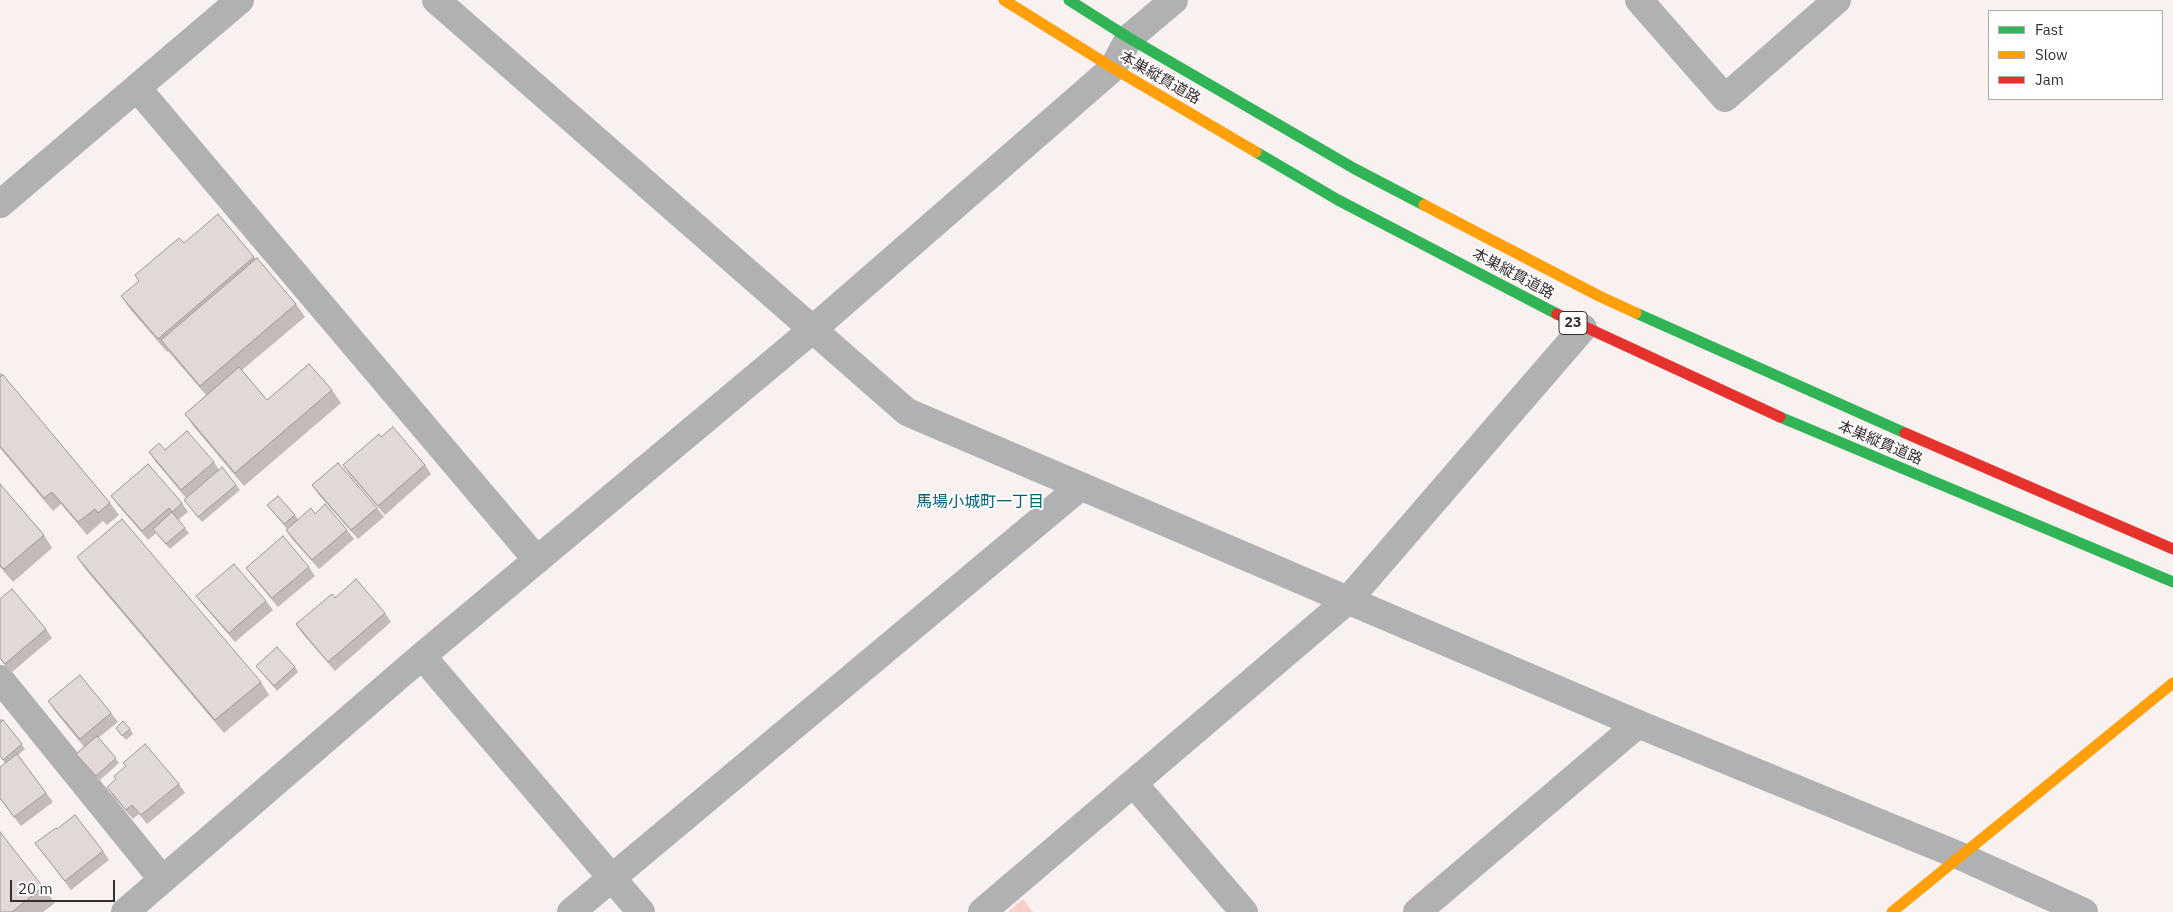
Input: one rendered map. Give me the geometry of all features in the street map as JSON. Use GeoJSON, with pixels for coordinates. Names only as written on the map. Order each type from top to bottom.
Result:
{"type":"FeatureCollection","features":[{"type":"Feature","properties":{"kind":"main road","name":"本巣縦貫道路"},"geometry":{"type":"LineString","coordinates":[[1004,0],[1113,68],[1338,200],[1583,328],[1786,420],[2173,582]]}},
{"type":"Feature","properties":{"kind":"main road","name":"本巣縦貫道路"},"geometry":{"type":"LineString","coordinates":[[1069,0],[1129,38],[1354,168],[1599,296],[1801,388],[2173,549]]}},
{"type":"Feature","properties":{"kind":"main road"},"geometry":{"type":"LineString","coordinates":[[1892,912],[2173,683]]}},
{"type":"Feature","properties":{"kind":"street"},"geometry":{"type":"LineString","coordinates":[[0,204],[240,0]]}},
{"type":"Feature","properties":{"kind":"street"},"geometry":{"type":"LineString","coordinates":[[436,0],[907,412],[1638,724],[1960,856],[2084,912]]}},
{"type":"Feature","properties":{"kind":"street"},"geometry":{"type":"LineString","coordinates":[[125,912],[422,656],[812,330],[1113,68],[1129,38],[1174,0]]}},
{"type":"Feature","properties":{"kind":"street"},"geometry":{"type":"LineString","coordinates":[[1638,0],[1725,98],[1837,0]]}},
{"type":"Feature","properties":{"kind":"street"},"geometry":{"type":"LineString","coordinates":[[137,88],[537,560]]}},
{"type":"Feature","properties":{"kind":"street"},"geometry":{"type":"LineString","coordinates":[[982,912],[1348,600],[1583,328]]}},
{"type":"Feature","properties":{"kind":"street"},"geometry":{"type":"LineString","coordinates":[[571,912],[1080,487]]}},
{"type":"Feature","properties":{"kind":"street"},"geometry":{"type":"LineString","coordinates":[[422,656],[641,912]]}},
{"type":"Feature","properties":{"kind":"street"},"geometry":{"type":"LineString","coordinates":[[0,679],[162,879]]}},
{"type":"Feature","properties":{"kind":"street"},"geometry":{"type":"LineString","coordinates":[[1417,912],[1638,724]]}},
{"type":"Feature","properties":{"kind":"street"},"geometry":{"type":"LineString","coordinates":[[1134,784],[1244,912]]}},
{"type":"Feature","properties":{"kind":"shaded area"},"geometry":{"type":"Polygon","coordinates":[[[1023,899],[1033,912],[1008,912],[1023,899]]]}},
{"type":"Feature","properties":{"kind":"building"},"geometry":{"type":"Polygon","coordinates":[[[218,214],[254,257],[158,339],[121,296],[139,281],[135,275],[179,238],[184,243],[218,214]]]}},
{"type":"Feature","properties":{"kind":"building"},"geometry":{"type":"Polygon","coordinates":[[[257,258],[296,304],[200,386],[161,340],[257,258]]]}},
{"type":"Feature","properties":{"kind":"building"},"geometry":{"type":"Polygon","coordinates":[[[309,364],[332,390],[235,473],[185,414],[239,367],[267,400],[309,364]]]}},
{"type":"Feature","properties":{"kind":"building"},"geometry":{"type":"Polygon","coordinates":[[[3,375],[110,503],[98,513],[95,509],[78,522],[52,492],[44,498],[0,446],[0,377],[3,375]]]}},
{"type":"Feature","properties":{"kind":"building"},"geometry":{"type":"Polygon","coordinates":[[[393,427],[425,465],[378,506],[343,465],[379,434],[381,437],[393,427]]]}},
{"type":"Feature","properties":{"kind":"building"},"geometry":{"type":"Polygon","coordinates":[[[187,431],[214,462],[181,490],[149,452],[159,443],[165,450],[187,431]]]}},
{"type":"Feature","properties":{"kind":"building"},"geometry":{"type":"Polygon","coordinates":[[[338,463],[377,508],[351,530],[312,485],[338,463]]]}},
{"type":"Feature","properties":{"kind":"building"},"geometry":{"type":"Polygon","coordinates":[[[148,464],[182,503],[172,512],[169,508],[142,531],[111,496],[148,464]]]}},
{"type":"Feature","properties":{"kind":"building"},"geometry":{"type":"Polygon","coordinates":[[[222,467],[236,485],[198,517],[184,500],[222,467]]]}},
{"type":"Feature","properties":{"kind":"building"},"geometry":{"type":"Polygon","coordinates":[[[0,484],[44,535],[4,569],[0,565],[0,484]]]}},
{"type":"Feature","properties":{"kind":"building"},"geometry":{"type":"Polygon","coordinates":[[[278,496],[295,515],[284,524],[267,505],[278,496]]]}},
{"type":"Feature","properties":{"kind":"building"},"geometry":{"type":"Polygon","coordinates":[[[325,504],[347,530],[312,560],[286,530],[311,508],[315,514],[325,504]]]}},
{"type":"Feature","properties":{"kind":"building"},"geometry":{"type":"Polygon","coordinates":[[[172,512],[185,528],[166,544],[153,529],[172,512]]]}},
{"type":"Feature","properties":{"kind":"building"},"geometry":{"type":"Polygon","coordinates":[[[122,519],[261,682],[215,720],[77,557],[122,519]]]}},
{"type":"Feature","properties":{"kind":"building"},"geometry":{"type":"Polygon","coordinates":[[[283,536],[309,567],[272,598],[246,568],[283,536]]]}},
{"type":"Feature","properties":{"kind":"building"},"geometry":{"type":"Polygon","coordinates":[[[234,564],[266,601],[229,633],[196,596],[234,564]]]}},
{"type":"Feature","properties":{"kind":"building"},"geometry":{"type":"Polygon","coordinates":[[[356,579],[385,613],[328,662],[296,624],[332,594],[335,598],[356,579]]]}},
{"type":"Feature","properties":{"kind":"building"},"geometry":{"type":"Polygon","coordinates":[[[12,589],[46,629],[5,664],[0,658],[0,599],[12,589]]]}},
{"type":"Feature","properties":{"kind":"building"},"geometry":{"type":"Polygon","coordinates":[[[277,647],[295,667],[274,686],[256,666],[277,647]]]}},
{"type":"Feature","properties":{"kind":"building"},"geometry":{"type":"Polygon","coordinates":[[[80,675],[111,713],[80,739],[48,701],[80,675]]]}},
{"type":"Feature","properties":{"kind":"building"},"geometry":{"type":"Polygon","coordinates":[[[3,720],[22,744],[3,760],[0,756],[0,722],[3,720]]]}},
{"type":"Feature","properties":{"kind":"building"},"geometry":{"type":"Polygon","coordinates":[[[123,721],[130,729],[122,736],[116,728],[123,721]]]}},
{"type":"Feature","properties":{"kind":"building"},"geometry":{"type":"Polygon","coordinates":[[[97,736],[116,758],[96,776],[76,754],[97,736]]]}},
{"type":"Feature","properties":{"kind":"building"},"geometry":{"type":"Polygon","coordinates":[[[145,744],[179,784],[141,815],[132,805],[126,810],[107,787],[116,779],[114,776],[126,766],[123,763],[145,744]]]}},
{"type":"Feature","properties":{"kind":"building"},"geometry":{"type":"Polygon","coordinates":[[[17,754],[46,793],[14,817],[0,798],[0,767],[17,754]]]}},
{"type":"Feature","properties":{"kind":"building"},"geometry":{"type":"Polygon","coordinates":[[[75,815],[103,851],[65,881],[35,843],[75,815]]]}},
{"type":"Feature","properties":{"kind":"building"},"geometry":{"type":"Polygon","coordinates":[[[0,832],[43,887],[12,912],[0,912],[0,832]]]}},
{"type":"Feature","properties":{"kind":"traffic: fast"},"geometry":{"type":"LineString","coordinates":[[1069,0],[1129,38],[1355,169],[1424,205]]}},
{"type":"Feature","properties":{"kind":"traffic: fast"},"geometry":{"type":"LineString","coordinates":[[1256,152],[1338,200],[1557,314]]}},
{"type":"Feature","properties":{"kind":"traffic: fast"},"geometry":{"type":"LineString","coordinates":[[1636,313],[1905,433]]}},
{"type":"Feature","properties":{"kind":"traffic: fast"},"geometry":{"type":"LineString","coordinates":[[1780,417],[2173,582]]}},
{"type":"Feature","properties":{"kind":"traffic: slow"},"geometry":{"type":"LineString","coordinates":[[1004,0],[1113,68],[1256,152]]}},
{"type":"Feature","properties":{"kind":"traffic: slow"},"geometry":{"type":"LineString","coordinates":[[1424,205],[1599,296],[1636,313]]}},
{"type":"Feature","properties":{"kind":"traffic: slow"},"geometry":{"type":"LineString","coordinates":[[1892,912],[2173,683]]}},
{"type":"Feature","properties":{"kind":"traffic: jam"},"geometry":{"type":"LineString","coordinates":[[1557,314],[1780,417]]}},
{"type":"Feature","properties":{"kind":"traffic: jam"},"geometry":{"type":"LineString","coordinates":[[1905,433],[2173,549]]}},
{"type":"Feature","properties":{"kind":"district","name":"馬場小城町一丁目"},"geometry":{"type":"Point","coordinates":[980,502]}}]}
